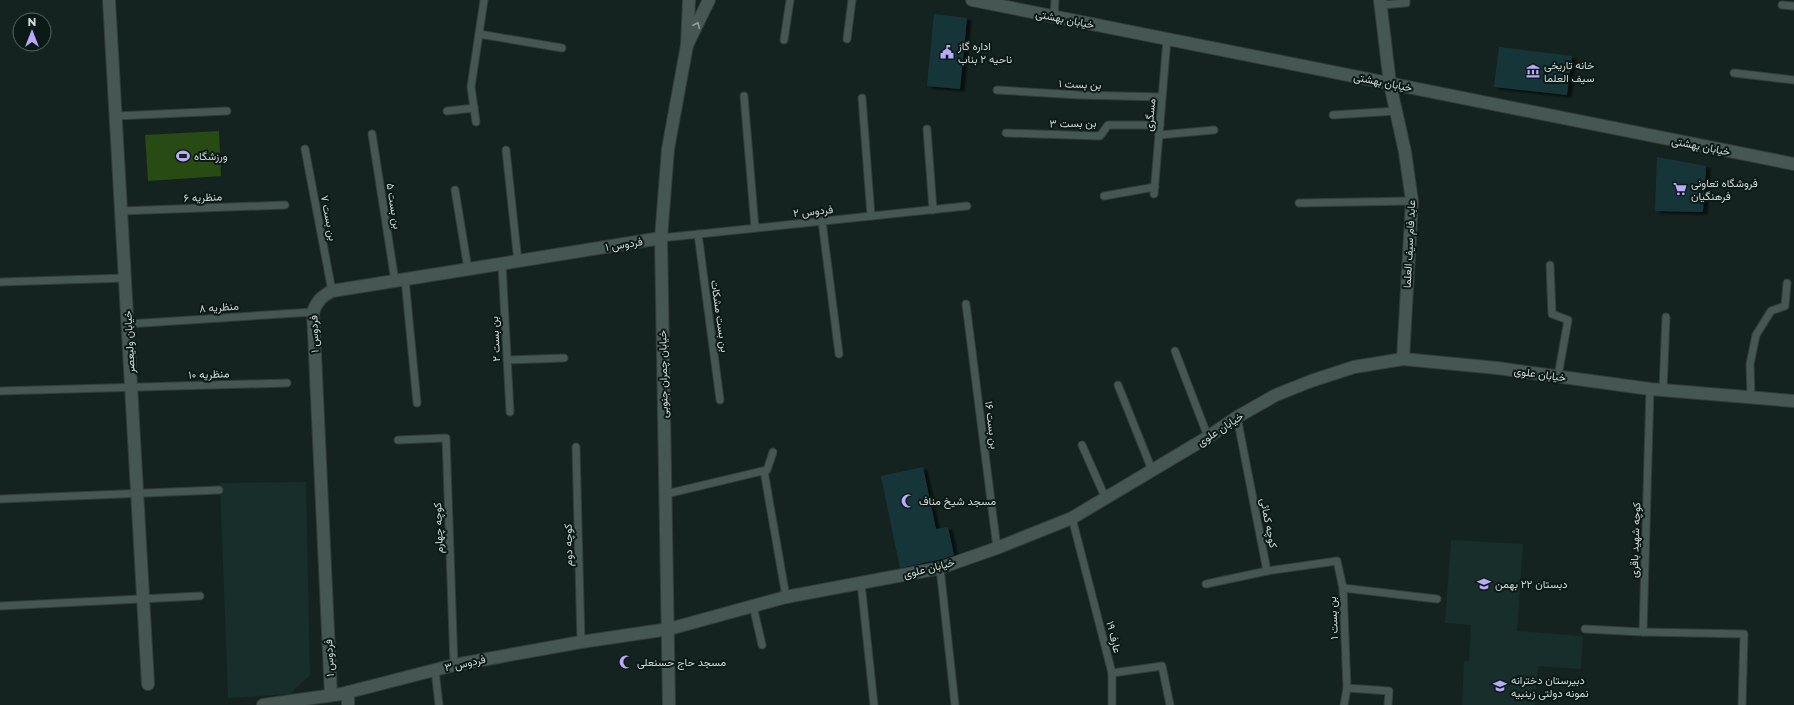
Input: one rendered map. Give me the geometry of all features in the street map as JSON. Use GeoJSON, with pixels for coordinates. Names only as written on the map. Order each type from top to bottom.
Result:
{"type":"FeatureCollection","features":[{"type":"Feature","properties":{"kind":"street","name":"خیابان ولیعصر"},"geometry":{"type":"LineString","coordinates":[[109,0],[148,684]]}},
{"type":"Feature","properties":{"kind":"street","name":"خیابان چمران جنوبی"},"geometry":{"type":"LineString","coordinates":[[669,705],[669,629],[661,238],[668,149],[687,45],[689,0]]}},
{"type":"Feature","properties":{"kind":"street","name":"خیابان چمران جنوبی"},"geometry":{"type":"LineString","coordinates":[[687,45],[709,0]]}},
{"type":"Feature","properties":{"kind":"street","name":"خیابان بهشتی"},"geometry":{"type":"LineString","coordinates":[[972,0],[991,2],[1390,84],[1794,164]]}},
{"type":"Feature","properties":{"kind":"street","name":"عابد فام سیف العلما"},"geometry":{"type":"LineString","coordinates":[[1380,3],[1390,84],[1405,152],[1412,201],[1403,359]]}},
{"type":"Feature","properties":{"kind":"street","name":"فردوس ۱"},"geometry":{"type":"LineString","coordinates":[[330,695],[313,312],[316,303],[324,295],[332,291],[661,238]]}},
{"type":"Feature","properties":{"kind":"street","name":"خیابان علوی"},"geometry":{"type":"LineString","coordinates":[[669,629],[786,597],[940,568],[997,548],[1072,518],[1208,437],[1237,417],[1276,395],[1311,381],[1354,368],[1403,359],[1497,368],[1650,389],[1794,401]]}},
{"type":"Feature","properties":{"kind":"street","name":"فردوس ۳"},"geometry":{"type":"LineString","coordinates":[[263,705],[348,692],[454,665],[581,642],[669,629]]}},
{"type":"Feature","properties":{"kind":"street"},"geometry":{"type":"LineString","coordinates":[[348,692],[348,705]]}},
{"type":"Feature","properties":{"kind":"lane"},"geometry":{"type":"LineString","coordinates":[[476,122],[471,87],[484,0]]}},
{"type":"Feature","properties":{"kind":"lane"},"geometry":{"type":"LineString","coordinates":[[784,40],[790,0]]}},
{"type":"Feature","properties":{"kind":"lane"},"geometry":{"type":"LineString","coordinates":[[847,39],[852,0]]}},
{"type":"Feature","properties":{"kind":"lane"},"geometry":{"type":"LineString","coordinates":[[1054,16],[1055,0]]}},
{"type":"Feature","properties":{"kind":"lane"},"geometry":{"type":"LineString","coordinates":[[1380,3],[1406,3],[1406,0]]}},
{"type":"Feature","properties":{"kind":"lane"},"geometry":{"type":"LineString","coordinates":[[1782,5],[1794,6]]}},
{"type":"Feature","properties":{"kind":"lane"},"geometry":{"type":"LineString","coordinates":[[479,34],[562,48]]}},
{"type":"Feature","properties":{"kind":"lane","name":"مسگری"},"geometry":{"type":"LineString","coordinates":[[1104,196],[1154,190],[1167,39]]}},
{"type":"Feature","properties":{"kind":"lane"},"geometry":{"type":"LineString","coordinates":[[1734,73],[1794,80]]}},
{"type":"Feature","properties":{"kind":"lane","name":"بن بست ۱"},"geometry":{"type":"LineString","coordinates":[[997,90],[1079,95],[1162,97]]}},
{"type":"Feature","properties":{"kind":"lane"},"geometry":{"type":"LineString","coordinates":[[744,96],[755,228]]}},
{"type":"Feature","properties":{"kind":"lane"},"geometry":{"type":"LineString","coordinates":[[862,98],[871,216]]}},
{"type":"Feature","properties":{"kind":"lane"},"geometry":{"type":"LineString","coordinates":[[447,112],[474,108]]}},
{"type":"Feature","properties":{"kind":"lane"},"geometry":{"type":"LineString","coordinates":[[116,116],[227,110]]}},
{"type":"Feature","properties":{"kind":"lane"},"geometry":{"type":"LineString","coordinates":[[1333,115],[1396,111]]}},
{"type":"Feature","properties":{"kind":"lane","name":"بن بست ۳"},"geometry":{"type":"LineString","coordinates":[[1006,133],[1100,136],[1108,125],[1160,125]]}},
{"type":"Feature","properties":{"kind":"lane"},"geometry":{"type":"LineString","coordinates":[[927,129],[933,210]]}},
{"type":"Feature","properties":{"kind":"lane"},"geometry":{"type":"LineString","coordinates":[[1159,135],[1214,130]]}},
{"type":"Feature","properties":{"kind":"lane","name":"بن بست ۵"},"geometry":{"type":"LineString","coordinates":[[372,134],[400,280],[417,403]]}},
{"type":"Feature","properties":{"kind":"lane","name":"بن بست ۷"},"geometry":{"type":"LineString","coordinates":[[305,149],[332,291]]}},
{"type":"Feature","properties":{"kind":"lane"},"geometry":{"type":"LineString","coordinates":[[506,150],[518,262]]}},
{"type":"Feature","properties":{"kind":"lane"},"geometry":{"type":"LineString","coordinates":[[455,190],[468,269]]}},
{"type":"Feature","properties":{"kind":"lane"},"geometry":{"type":"LineString","coordinates":[[1299,203],[1412,201]]}},
{"type":"Feature","properties":{"kind":"lane","name":"منظریه ۶"},"geometry":{"type":"LineString","coordinates":[[121,211],[285,205]]}},
{"type":"Feature","properties":{"kind":"lane","name":"فردوس ۲"},"geometry":{"type":"LineString","coordinates":[[661,238],[967,206]]}},
{"type":"Feature","properties":{"kind":"lane"},"geometry":{"type":"LineString","coordinates":[[822,221],[839,354]]}},
{"type":"Feature","properties":{"kind":"lane","name":"بن بست مشکات"},"geometry":{"type":"LineString","coordinates":[[698,234],[720,400]]}},
{"type":"Feature","properties":{"kind":"lane","name":"بن بست ۲"},"geometry":{"type":"LineString","coordinates":[[502,264],[510,412]]}},
{"type":"Feature","properties":{"kind":"lane"},"geometry":{"type":"LineString","coordinates":[[1550,265],[1552,314],[1568,320],[1558,376]]}},
{"type":"Feature","properties":{"kind":"lane"},"geometry":{"type":"LineString","coordinates":[[0,282],[125,278]]}},
{"type":"Feature","properties":{"kind":"lane"},"geometry":{"type":"LineString","coordinates":[[1751,397],[1750,364],[1756,336],[1771,310],[1785,306],[1787,283]]}},
{"type":"Feature","properties":{"kind":"lane","name":"بن بست ۱۶"},"geometry":{"type":"LineString","coordinates":[[966,304],[997,548]]}},
{"type":"Feature","properties":{"kind":"lane","name":"منظریه ۸"},"geometry":{"type":"LineString","coordinates":[[128,324],[313,312]]}},
{"type":"Feature","properties":{"kind":"lane"},"geometry":{"type":"LineString","coordinates":[[1663,390],[1666,317]]}},
{"type":"Feature","properties":{"kind":"lane"},"geometry":{"type":"LineString","coordinates":[[1175,350],[1208,437]]}},
{"type":"Feature","properties":{"kind":"lane"},"geometry":{"type":"LineString","coordinates":[[507,360],[564,358]]}},
{"type":"Feature","properties":{"kind":"lane","name":"منظریه ۱۰"},"geometry":{"type":"LineString","coordinates":[[0,391],[287,383]]}},
{"type":"Feature","properties":{"kind":"lane"},"geometry":{"type":"LineString","coordinates":[[1118,385],[1152,470]]}},
{"type":"Feature","properties":{"kind":"lane","name":"کوچه شهید باقری"},"geometry":{"type":"LineString","coordinates":[[1643,632],[1650,389]]}},
{"type":"Feature","properties":{"kind":"lane","name":"کوچه کمائی"},"geometry":{"type":"LineString","coordinates":[[1237,417],[1267,571]]}},
{"type":"Feature","properties":{"kind":"lane","name":"کوچه چهارم"},"geometry":{"type":"LineString","coordinates":[[398,440],[446,438],[454,665]]}},
{"type":"Feature","properties":{"kind":"lane"},"geometry":{"type":"LineString","coordinates":[[1082,445],[1106,498]]}},
{"type":"Feature","properties":{"kind":"lane","name":"کوچه دوم"},"geometry":{"type":"LineString","coordinates":[[576,447],[581,642]]}},
{"type":"Feature","properties":{"kind":"lane"},"geometry":{"type":"LineString","coordinates":[[666,494],[767,470],[773,452]]}},
{"type":"Feature","properties":{"kind":"lane"},"geometry":{"type":"LineString","coordinates":[[764,471],[786,597]]}},
{"type":"Feature","properties":{"kind":"lane"},"geometry":{"type":"LineString","coordinates":[[0,499],[219,490]]}},
{"type":"Feature","properties":{"kind":"lane","name":"عارف ۱۹"},"geometry":{"type":"LineString","coordinates":[[1072,518],[1112,673],[1112,705]]}},
{"type":"Feature","properties":{"kind":"lane","name":"بن بست ۱"},"geometry":{"type":"LineString","coordinates":[[1267,571],[1338,561],[1343,588],[1347,688],[1344,705]]}},
{"type":"Feature","properties":{"kind":"lane"},"geometry":{"type":"LineString","coordinates":[[940,568],[955,705]]}},
{"type":"Feature","properties":{"kind":"lane"},"geometry":{"type":"LineString","coordinates":[[1206,584],[1267,571]]}},
{"type":"Feature","properties":{"kind":"lane"},"geometry":{"type":"LineString","coordinates":[[861,583],[874,705]]}},
{"type":"Feature","properties":{"kind":"lane"},"geometry":{"type":"LineString","coordinates":[[1343,588],[1437,599]]}},
{"type":"Feature","properties":{"kind":"lane"},"geometry":{"type":"LineString","coordinates":[[0,606],[200,596]]}},
{"type":"Feature","properties":{"kind":"lane"},"geometry":{"type":"LineString","coordinates":[[753,606],[762,645]]}},
{"type":"Feature","properties":{"kind":"lane"},"geometry":{"type":"LineString","coordinates":[[1585,630],[1744,634],[1742,705]]}},
{"type":"Feature","properties":{"kind":"lane"},"geometry":{"type":"LineString","coordinates":[[1112,673],[1162,666],[1170,705]]}},
{"type":"Feature","properties":{"kind":"lane"},"geometry":{"type":"LineString","coordinates":[[435,670],[439,705]]}},
{"type":"Feature","properties":{"kind":"lane"},"geometry":{"type":"LineString","coordinates":[[1347,688],[1390,691],[1388,705]]}},
{"type":"Feature","properties":{"kind":"shaded area"},"geometry":{"type":"Polygon","coordinates":[[[306,482],[310,675],[290,694],[228,698],[220,483],[306,482]]]}},
{"type":"Feature","properties":{"kind":"shaded area","name":"دبستان ۲۲ بهمن"},"geometry":{"type":"Polygon","coordinates":[[[1451,540],[1523,544],[1517,631],[1583,636],[1581,669],[1538,666],[1535,705],[1462,705],[1464,661],[1469,662],[1471,625],[1445,623],[1451,540]]]}},
{"type":"Feature","properties":{"kind":"green space","name":"ورزشگاه"},"geometry":{"type":"Polygon","coordinates":[[[219,131],[221,176],[148,181],[145,135],[219,131]]]}},
{"type":"Feature","properties":{"kind":"building","name":"اداره گاز ناحیه ۲ بناب"},"geometry":{"type":"Polygon","coordinates":[[[934,14],[967,18],[960,89],[927,86],[934,14]]]}},
{"type":"Feature","properties":{"kind":"building","name":"خانه تاریخی سیف العلما"},"geometry":{"type":"Polygon","coordinates":[[[1499,47],[1572,56],[1567,95],[1494,87],[1499,47]]]}},
{"type":"Feature","properties":{"kind":"building","name":"فروشگاه تعاونی فرهنگیان"},"geometry":{"type":"Polygon","coordinates":[[[1657,157],[1706,166],[1703,212],[1655,211],[1657,157]]]}},
{"type":"Feature","properties":{"kind":"building","name":"مسجد شیخ مناف"},"geometry":{"type":"Polygon","coordinates":[[[923,467],[936,529],[948,527],[954,555],[900,568],[881,476],[923,467]]]}},
{"type":"Feature","properties":{"kind":"place","name":"اداره گاز ناحیه ۲ بناب"},"geometry":{"type":"Point","coordinates":[947,52]}},
{"type":"Feature","properties":{"kind":"place","name":"خانه تاریخی سیف العلما"},"geometry":{"type":"Point","coordinates":[1533,71]}},
{"type":"Feature","properties":{"kind":"place","name":"ورزشگاه"},"geometry":{"type":"Point","coordinates":[183,156]}},
{"type":"Feature","properties":{"kind":"place","name":"فروشگاه تعاونی فرهنگیان"},"geometry":{"type":"Point","coordinates":[1680,189]}},
{"type":"Feature","properties":{"kind":"place","name":"مسجد شیخ مناف"},"geometry":{"type":"Point","coordinates":[908,501]}},
{"type":"Feature","properties":{"kind":"place","name":"دبستان ۲۲ بهمن"},"geometry":{"type":"Point","coordinates":[1484,584]}},
{"type":"Feature","properties":{"kind":"place","name":"مسجد حاج حسنعلی"},"geometry":{"type":"Point","coordinates":[626,662]}},
{"type":"Feature","properties":{"kind":"place","name":"دبیرستان دخترانه نمونه دولتی زینبیه"},"geometry":{"type":"Point","coordinates":[1500,686]}}]}
